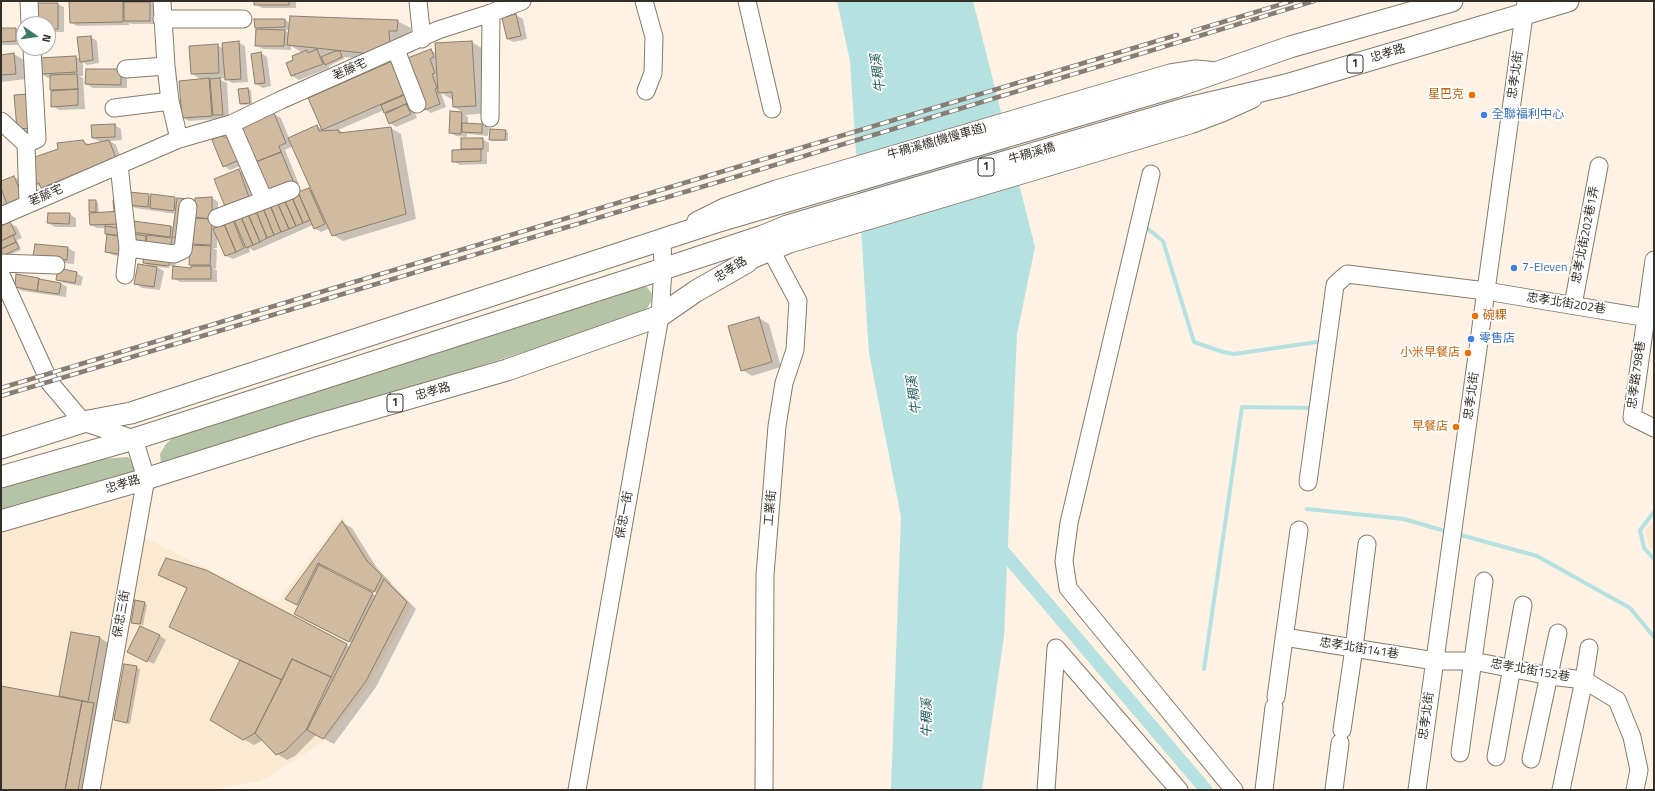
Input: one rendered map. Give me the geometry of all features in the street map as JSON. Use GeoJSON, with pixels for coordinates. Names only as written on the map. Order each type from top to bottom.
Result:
{"type":"FeatureCollection","features":[{"type":"Feature","properties":{"kind":"main road","name":"牛稠溪橋"},"geometry":{"type":"LineString","coordinates":[[662,239],[716,222],[778,197],[1175,79],[1218,72],[1290,47],[1452,1]]}},
{"type":"Feature","properties":{"kind":"main road","name":"忠孝路"},"geometry":{"type":"LineString","coordinates":[[1187,117],[1525,7],[1568,1]]}},
{"type":"Feature","properties":{"kind":"main road","name":"牛稠溪橋"},"geometry":{"type":"LineString","coordinates":[[767,244],[788,235],[1187,117]]}},
{"type":"Feature","properties":{"kind":"main road","name":"1"},"geometry":{"type":"LineString","coordinates":[[1,448],[83,422],[131,413],[662,239]]}},
{"type":"Feature","properties":{"kind":"main road","name":"忠孝路"},"geometry":{"type":"LineString","coordinates":[[1,521],[310,427],[507,370],[660,316],[696,291],[747,262],[767,244]]}},
{"type":"Feature","properties":{"kind":"main road","name":"忠孝路"},"geometry":{"type":"LineString","coordinates":[[1,477],[134,438],[663,270],[767,244]]}},
{"type":"Feature","properties":{"kind":"street"},"geometry":{"type":"LineString","coordinates":[[29,1],[30,16]]}},
{"type":"Feature","properties":{"kind":"street"},"geometry":{"type":"LineString","coordinates":[[162,1],[162,19],[170,101],[179,139]]}},
{"type":"Feature","properties":{"kind":"street"},"geometry":{"type":"LineString","coordinates":[[418,1],[422,39]]}},
{"type":"Feature","properties":{"kind":"street","name":"荖藤宅"},"geometry":{"type":"LineString","coordinates":[[1,216],[28,203],[179,139],[231,124],[281,100],[422,39],[438,30],[491,13],[522,1]]}},
{"type":"Feature","properties":{"kind":"street"},"geometry":{"type":"LineString","coordinates":[[644,1],[654,37],[653,73],[646,91]]}},
{"type":"Feature","properties":{"kind":"street"},"geometry":{"type":"LineString","coordinates":[[747,1],[772,109]]}},
{"type":"Feature","properties":{"kind":"street","name":"忠孝北街"},"geometry":{"type":"LineString","coordinates":[[1417,790],[1525,7]]}},
{"type":"Feature","properties":{"kind":"street"},"geometry":{"type":"LineString","coordinates":[[490,118],[491,13]]}},
{"type":"Feature","properties":{"kind":"street"},"geometry":{"type":"LineString","coordinates":[[162,19],[243,19]]}},
{"type":"Feature","properties":{"kind":"street"},"geometry":{"type":"LineString","coordinates":[[396,50],[417,104]]}},
{"type":"Feature","properties":{"kind":"street"},"geometry":{"type":"LineString","coordinates":[[26,144],[37,139],[32,56]]}},
{"type":"Feature","properties":{"kind":"street"},"geometry":{"type":"LineString","coordinates":[[126,69],[166,66]]}},
{"type":"Feature","properties":{"kind":"street"},"geometry":{"type":"LineString","coordinates":[[114,108],[170,101]]}},
{"type":"Feature","properties":{"kind":"street"},"geometry":{"type":"LineString","coordinates":[[1,121],[26,144],[28,203]]}},
{"type":"Feature","properties":{"kind":"street"},"geometry":{"type":"LineString","coordinates":[[231,124],[264,200]]}},
{"type":"Feature","properties":{"kind":"street"},"geometry":{"type":"LineString","coordinates":[[119,165],[128,248],[125,275]]}},
{"type":"Feature","properties":{"kind":"street","name":"忠孝北街202巷1弄"},"geometry":{"type":"LineString","coordinates":[[1573,305],[1599,166]]}},
{"type":"Feature","properties":{"kind":"street"},"geometry":{"type":"LineString","coordinates":[[1151,174],[1070,523],[1064,561],[1068,588],[1234,790]]}},
{"type":"Feature","properties":{"kind":"street"},"geometry":{"type":"LineString","coordinates":[[217,218],[291,190]]}},
{"type":"Feature","properties":{"kind":"street"},"geometry":{"type":"LineString","coordinates":[[128,248],[174,254],[183,250],[188,207]]}},
{"type":"Feature","properties":{"kind":"street","name":"保忠一街"},"geometry":{"type":"LineString","coordinates":[[578,790],[660,316],[663,270],[662,239]]}},
{"type":"Feature","properties":{"kind":"street","name":"工業街"},"geometry":{"type":"LineString","coordinates":[[764,790],[766,575],[777,426],[784,384],[795,350],[798,301],[767,244]]}},
{"type":"Feature","properties":{"kind":"street","name":"忠孝路798巷"},"geometry":{"type":"LineString","coordinates":[[1654,260],[1650,318],[1632,417],[1654,428]]}},
{"type":"Feature","properties":{"kind":"street"},"geometry":{"type":"LineString","coordinates":[[1,263],[56,265]]}},
{"type":"Feature","properties":{"kind":"street","name":"忠孝北街202巷"},"geometry":{"type":"LineString","coordinates":[[1308,482],[1335,285],[1347,274],[1486,291],[1650,318]]}},
{"type":"Feature","properties":{"kind":"street"},"geometry":{"type":"LineString","coordinates":[[1,276],[50,382],[83,422],[134,438]]}},
{"type":"Feature","properties":{"kind":"street","name":"保忠三街"},"geometry":{"type":"LineString","coordinates":[[91,790],[146,478],[134,438]]}},
{"type":"Feature","properties":{"kind":"street"},"geometry":{"type":"LineString","coordinates":[[1264,790],[1299,530]]}},
{"type":"Feature","properties":{"kind":"street"},"geometry":{"type":"LineString","coordinates":[[1334,790],[1367,544]]}},
{"type":"Feature","properties":{"kind":"street"},"geometry":{"type":"LineString","coordinates":[[1460,753],[1484,581]]}},
{"type":"Feature","properties":{"kind":"street"},"geometry":{"type":"LineString","coordinates":[[1496,757],[1523,605]]}},
{"type":"Feature","properties":{"kind":"street"},"geometry":{"type":"LineString","coordinates":[[1531,759],[1558,633]]}},
{"type":"Feature","properties":{"kind":"street","name":"忠孝北街141巷"},"geometry":{"type":"LineString","coordinates":[[1284,637],[1435,660]]}},
{"type":"Feature","properties":{"kind":"street"},"geometry":{"type":"LineString","coordinates":[[1046,790],[1056,648],[1179,790]]}},
{"type":"Feature","properties":{"kind":"street"},"geometry":{"type":"LineString","coordinates":[[1589,648],[1584,680],[1617,700],[1632,736],[1639,770],[1635,790]]}},
{"type":"Feature","properties":{"kind":"street","name":"忠孝北街152巷"},"geometry":{"type":"LineString","coordinates":[[1435,660],[1473,661],[1550,676],[1584,680],[1561,790]]}},
{"type":"Feature","properties":{"kind":"shaded area"},"geometry":{"type":"Polygon","coordinates":[[[148,493],[141,536],[277,603],[342,517],[369,559],[412,605],[370,683],[325,741],[261,781],[223,787],[223,790],[1,790],[1,530],[148,493]]]}},
{"type":"Feature","properties":{"kind":"shaded area"},"geometry":{"type":"Polygon","coordinates":[[[1654,520],[1654,552],[1649,547],[1645,531],[1654,520]]]}},
{"type":"Feature","properties":{"kind":"green space"},"geometry":{"type":"Polygon","coordinates":[[[641,285],[647,287],[652,294],[651,302],[645,311],[620,321],[390,395],[161,465],[160,454],[166,444],[175,436],[641,285]]]}},
{"type":"Feature","properties":{"kind":"green space"},"geometry":{"type":"Polygon","coordinates":[[[128,457],[139,469],[134,472],[1,514],[1,489],[10,485],[100,459],[128,457]]]}},
{"type":"Feature","properties":{"kind":"water","name":"牛稠溪"},"geometry":{"type":"Polygon","coordinates":[[[837,1],[973,1],[1035,247],[1017,334],[1004,636],[982,790],[891,790],[901,517],[869,353],[850,61],[837,1]]]}},
{"type":"Feature","properties":{"kind":"building"},"geometry":{"type":"Polygon","coordinates":[[[69,1],[123,1],[123,22],[70,23],[69,1]]]}},
{"type":"Feature","properties":{"kind":"building"},"geometry":{"type":"Polygon","coordinates":[[[254,1],[289,1],[289,5],[254,5],[254,1]]]}},
{"type":"Feature","properties":{"kind":"building"},"geometry":{"type":"Polygon","coordinates":[[[124,2],[150,2],[150,21],[124,21],[124,2]]]}},
{"type":"Feature","properties":{"kind":"building"},"geometry":{"type":"Polygon","coordinates":[[[36,3],[58,3],[58,29],[56,29],[56,16],[37,16],[36,3]]]}},
{"type":"Feature","properties":{"kind":"building"},"geometry":{"type":"Polygon","coordinates":[[[516,14],[521,36],[507,39],[502,18],[516,14]]]}},
{"type":"Feature","properties":{"kind":"building"},"geometry":{"type":"Polygon","coordinates":[[[290,16],[398,20],[397,31],[389,31],[390,47],[372,54],[287,45],[290,16]]]}},
{"type":"Feature","properties":{"kind":"building"},"geometry":{"type":"Polygon","coordinates":[[[254,19],[285,19],[285,27],[255,28],[254,19]]]}},
{"type":"Feature","properties":{"kind":"building"},"geometry":{"type":"Polygon","coordinates":[[[1,28],[16,28],[16,41],[1,42],[1,28]]]}},
{"type":"Feature","properties":{"kind":"building"},"geometry":{"type":"Polygon","coordinates":[[[256,29],[285,30],[284,46],[255,46],[256,29]]]}},
{"type":"Feature","properties":{"kind":"building"},"geometry":{"type":"Polygon","coordinates":[[[91,36],[93,60],[80,62],[77,37],[91,36]]]}},
{"type":"Feature","properties":{"kind":"building"},"geometry":{"type":"Polygon","coordinates":[[[239,41],[241,79],[225,80],[222,43],[239,41]]]}},
{"type":"Feature","properties":{"kind":"building"},"geometry":{"type":"Polygon","coordinates":[[[472,41],[476,106],[453,107],[452,92],[438,93],[435,43],[472,41]]]}},
{"type":"Feature","properties":{"kind":"building"},"geometry":{"type":"Polygon","coordinates":[[[218,44],[219,73],[191,74],[189,46],[218,44]]]}},
{"type":"Feature","properties":{"kind":"building"},"geometry":{"type":"Polygon","coordinates":[[[317,49],[323,64],[291,76],[286,63],[293,60],[292,56],[307,50],[308,53],[317,49]]]}},
{"type":"Feature","properties":{"kind":"building"},"geometry":{"type":"Polygon","coordinates":[[[431,49],[434,57],[430,59],[435,73],[432,74],[437,88],[435,89],[440,104],[424,110],[405,59],[431,49]]]}},
{"type":"Feature","properties":{"kind":"building"},"geometry":{"type":"Polygon","coordinates":[[[335,51],[340,51],[342,57],[325,65],[321,57],[335,51]]]}},
{"type":"Feature","properties":{"kind":"building"},"geometry":{"type":"Polygon","coordinates":[[[261,52],[265,83],[255,84],[251,54],[261,52]]]}},
{"type":"Feature","properties":{"kind":"building"},"geometry":{"type":"Polygon","coordinates":[[[14,53],[16,74],[1,75],[1,55],[14,53]]]}},
{"type":"Feature","properties":{"kind":"building"},"geometry":{"type":"Polygon","coordinates":[[[76,56],[77,72],[40,74],[39,58],[76,56]]]}},
{"type":"Feature","properties":{"kind":"building"},"geometry":{"type":"Polygon","coordinates":[[[395,60],[409,92],[322,130],[308,98],[395,60]]]}},
{"type":"Feature","properties":{"kind":"building"},"geometry":{"type":"Polygon","coordinates":[[[86,69],[121,69],[121,85],[85,84],[86,69]]]}},
{"type":"Feature","properties":{"kind":"building"},"geometry":{"type":"Polygon","coordinates":[[[77,74],[78,89],[50,90],[50,75],[77,74]]]}},
{"type":"Feature","properties":{"kind":"building"},"geometry":{"type":"Polygon","coordinates":[[[209,78],[212,116],[182,118],[179,81],[209,78]]]}},
{"type":"Feature","properties":{"kind":"building"},"geometry":{"type":"Polygon","coordinates":[[[220,78],[223,115],[213,115],[210,79],[220,78]]]}},
{"type":"Feature","properties":{"kind":"building"},"geometry":{"type":"Polygon","coordinates":[[[248,88],[250,103],[240,104],[238,89],[248,88]]]}},
{"type":"Feature","properties":{"kind":"building"},"geometry":{"type":"Polygon","coordinates":[[[78,89],[78,105],[51,107],[51,91],[78,89]]]}},
{"type":"Feature","properties":{"kind":"building"},"geometry":{"type":"Polygon","coordinates":[[[409,93],[413,101],[384,113],[381,105],[409,93]]]}},
{"type":"Feature","properties":{"kind":"building"},"geometry":{"type":"Polygon","coordinates":[[[29,94],[32,128],[17,129],[14,95],[29,94]]]}},
{"type":"Feature","properties":{"kind":"building"},"geometry":{"type":"Polygon","coordinates":[[[406,104],[411,114],[389,124],[385,114],[406,104]]]}},
{"type":"Feature","properties":{"kind":"building"},"geometry":{"type":"Polygon","coordinates":[[[450,111],[462,112],[461,134],[449,133],[450,111]]]}},
{"type":"Feature","properties":{"kind":"building"},"geometry":{"type":"Polygon","coordinates":[[[274,113],[286,143],[279,146],[281,152],[253,163],[241,135],[244,125],[274,113]]]}},
{"type":"Feature","properties":{"kind":"building"},"geometry":{"type":"Polygon","coordinates":[[[462,123],[482,124],[482,133],[462,132],[462,123]]]}},
{"type":"Feature","properties":{"kind":"building"},"geometry":{"type":"Polygon","coordinates":[[[115,124],[115,137],[92,138],[91,125],[115,124]]]}},
{"type":"Feature","properties":{"kind":"building"},"geometry":{"type":"Polygon","coordinates":[[[317,125],[319,131],[339,130],[339,133],[391,127],[406,214],[332,236],[288,138],[317,125]]]}},
{"type":"Feature","properties":{"kind":"building"},"geometry":{"type":"Polygon","coordinates":[[[490,129],[506,130],[505,140],[489,140],[490,129]]]}},
{"type":"Feature","properties":{"kind":"building"},"geometry":{"type":"Polygon","coordinates":[[[220,136],[230,138],[239,160],[223,167],[212,140],[220,136]]]}},
{"type":"Feature","properties":{"kind":"building"},"geometry":{"type":"Polygon","coordinates":[[[461,138],[483,138],[483,149],[461,149],[461,138]]]}},
{"type":"Feature","properties":{"kind":"building"},"geometry":{"type":"Polygon","coordinates":[[[83,140],[86,145],[109,140],[116,158],[41,188],[39,183],[33,184],[32,158],[58,149],[57,143],[83,140]]]}},
{"type":"Feature","properties":{"kind":"building"},"geometry":{"type":"Polygon","coordinates":[[[481,149],[481,161],[452,162],[452,150],[481,149]]]}},
{"type":"Feature","properties":{"kind":"building"},"geometry":{"type":"Polygon","coordinates":[[[281,152],[294,183],[270,192],[253,163],[281,152]]]}},
{"type":"Feature","properties":{"kind":"building"},"geometry":{"type":"Polygon","coordinates":[[[239,169],[250,200],[226,209],[214,179],[239,169]]]}},
{"type":"Feature","properties":{"kind":"building"},"geometry":{"type":"Polygon","coordinates":[[[14,176],[23,198],[7,204],[1,188],[1,181],[14,176]]]}},
{"type":"Feature","properties":{"kind":"building"},"geometry":{"type":"Polygon","coordinates":[[[309,188],[325,224],[314,229],[298,192],[309,188]]]}},
{"type":"Feature","properties":{"kind":"building"},"geometry":{"type":"Polygon","coordinates":[[[129,192],[149,194],[148,207],[128,205],[129,192]]]}},
{"type":"Feature","properties":{"kind":"building"},"geometry":{"type":"Polygon","coordinates":[[[298,192],[310,220],[303,223],[291,195],[298,192]]]}},
{"type":"Feature","properties":{"kind":"building"},"geometry":{"type":"Polygon","coordinates":[[[151,194],[175,197],[174,211],[150,208],[151,194]]]}},
{"type":"Feature","properties":{"kind":"building"},"geometry":{"type":"Polygon","coordinates":[[[291,195],[303,223],[296,226],[284,199],[291,195]]]}},
{"type":"Feature","properties":{"kind":"building"},"geometry":{"type":"Polygon","coordinates":[[[212,197],[212,219],[194,217],[195,198],[212,197]]]}},
{"type":"Feature","properties":{"kind":"building"},"geometry":{"type":"Polygon","coordinates":[[[177,198],[187,199],[182,238],[172,237],[177,198]]]}},
{"type":"Feature","properties":{"kind":"building"},"geometry":{"type":"Polygon","coordinates":[[[120,199],[120,211],[114,211],[113,200],[120,199]]]}},
{"type":"Feature","properties":{"kind":"building"},"geometry":{"type":"Polygon","coordinates":[[[284,199],[296,226],[289,229],[277,202],[284,199]]]}},
{"type":"Feature","properties":{"kind":"building"},"geometry":{"type":"Polygon","coordinates":[[[89,200],[96,200],[96,212],[89,212],[89,200]]]}},
{"type":"Feature","properties":{"kind":"building"},"geometry":{"type":"Polygon","coordinates":[[[277,202],[289,229],[281,232],[270,205],[277,202]]]}},
{"type":"Feature","properties":{"kind":"building"},"geometry":{"type":"Polygon","coordinates":[[[270,205],[281,232],[274,235],[263,208],[270,205]]]}},
{"type":"Feature","properties":{"kind":"building"},"geometry":{"type":"Polygon","coordinates":[[[263,208],[274,235],[267,238],[256,211],[263,208]]]}},
{"type":"Feature","properties":{"kind":"building"},"geometry":{"type":"Polygon","coordinates":[[[121,211],[121,224],[90,225],[89,213],[121,211]]]}},
{"type":"Feature","properties":{"kind":"building"},"geometry":{"type":"Polygon","coordinates":[[[256,211],[267,238],[260,242],[248,214],[256,211]]]}},
{"type":"Feature","properties":{"kind":"building"},"geometry":{"type":"Polygon","coordinates":[[[48,213],[70,213],[69,224],[47,223],[48,213]]]}},
{"type":"Feature","properties":{"kind":"building"},"geometry":{"type":"Polygon","coordinates":[[[248,214],[260,242],[253,245],[241,217],[248,214]]]}},
{"type":"Feature","properties":{"kind":"building"},"geometry":{"type":"Polygon","coordinates":[[[241,217],[253,245],[246,248],[234,220],[241,217]]]}},
{"type":"Feature","properties":{"kind":"building"},"geometry":{"type":"Polygon","coordinates":[[[191,218],[212,219],[211,245],[190,244],[191,218]]]}},
{"type":"Feature","properties":{"kind":"building"},"geometry":{"type":"Polygon","coordinates":[[[233,220],[244,248],[236,252],[224,224],[233,220]]]}},
{"type":"Feature","properties":{"kind":"building"},"geometry":{"type":"Polygon","coordinates":[[[133,221],[171,226],[170,237],[131,232],[133,221]]]}},
{"type":"Feature","properties":{"kind":"building"},"geometry":{"type":"Polygon","coordinates":[[[10,222],[16,234],[1,241],[1,226],[10,222]]]}},
{"type":"Feature","properties":{"kind":"building"},"geometry":{"type":"Polygon","coordinates":[[[224,224],[236,252],[225,256],[213,229],[224,224]]]}},
{"type":"Feature","properties":{"kind":"building"},"geometry":{"type":"Polygon","coordinates":[[[105,226],[120,228],[119,236],[105,234],[105,226]]]}},
{"type":"Feature","properties":{"kind":"building"},"geometry":{"type":"Polygon","coordinates":[[[107,234],[122,236],[119,254],[105,252],[107,234]]]}},
{"type":"Feature","properties":{"kind":"building"},"geometry":{"type":"Polygon","coordinates":[[[134,234],[146,236],[145,247],[133,245],[134,234]]]}},
{"type":"Feature","properties":{"kind":"building"},"geometry":{"type":"Polygon","coordinates":[[[13,235],[16,242],[1,249],[1,241],[13,235]]]}},
{"type":"Feature","properties":{"kind":"building"},"geometry":{"type":"Polygon","coordinates":[[[147,235],[172,238],[170,251],[146,248],[147,235]]]}},
{"type":"Feature","properties":{"kind":"building"},"geometry":{"type":"Polygon","coordinates":[[[16,242],[19,248],[2,256],[1,249],[16,242]]]}},
{"type":"Feature","properties":{"kind":"building"},"geometry":{"type":"Polygon","coordinates":[[[35,244],[68,247],[67,260],[33,257],[35,244]]]}},
{"type":"Feature","properties":{"kind":"building"},"geometry":{"type":"Polygon","coordinates":[[[190,245],[211,246],[210,265],[189,265],[190,245]]]}},
{"type":"Feature","properties":{"kind":"building"},"geometry":{"type":"Polygon","coordinates":[[[144,254],[170,257],[169,266],[143,263],[144,254]]]}},
{"type":"Feature","properties":{"kind":"building"},"geometry":{"type":"Polygon","coordinates":[[[138,264],[157,267],[154,287],[134,284],[138,264]]]}},
{"type":"Feature","properties":{"kind":"building"},"geometry":{"type":"Polygon","coordinates":[[[173,266],[191,268],[191,266],[211,266],[211,279],[172,279],[173,266]]]}},
{"type":"Feature","properties":{"kind":"building"},"geometry":{"type":"Polygon","coordinates":[[[58,268],[77,272],[75,283],[56,280],[58,268]]]}},
{"type":"Feature","properties":{"kind":"building"},"geometry":{"type":"Polygon","coordinates":[[[16,274],[39,278],[37,291],[15,287],[16,274]]]}},
{"type":"Feature","properties":{"kind":"building"},"geometry":{"type":"Polygon","coordinates":[[[39,279],[61,283],[59,294],[37,291],[39,279]]]}},
{"type":"Feature","properties":{"kind":"building"},"geometry":{"type":"Polygon","coordinates":[[[759,317],[772,362],[741,371],[728,326],[759,317]]]}},
{"type":"Feature","properties":{"kind":"building"},"geometry":{"type":"Polygon","coordinates":[[[342,521],[367,561],[382,576],[374,592],[318,563],[297,605],[285,599],[342,521]]]}},
{"type":"Feature","properties":{"kind":"building"},"geometry":{"type":"Polygon","coordinates":[[[166,558],[206,570],[347,644],[331,677],[292,659],[282,680],[169,627],[187,588],[158,575],[166,558]]]}},
{"type":"Feature","properties":{"kind":"building"},"geometry":{"type":"Polygon","coordinates":[[[319,565],[373,593],[349,642],[294,614],[319,565]]]}},
{"type":"Feature","properties":{"kind":"building"},"geometry":{"type":"Polygon","coordinates":[[[384,579],[407,602],[366,681],[323,739],[307,730],[384,579]]]}},
{"type":"Feature","properties":{"kind":"building"},"geometry":{"type":"Polygon","coordinates":[[[135,600],[145,602],[140,624],[131,623],[135,600]]]}},
{"type":"Feature","properties":{"kind":"building"},"geometry":{"type":"Polygon","coordinates":[[[140,626],[160,635],[147,662],[127,652],[140,626]]]}},
{"type":"Feature","properties":{"kind":"building"},"geometry":{"type":"Polygon","coordinates":[[[71,632],[100,637],[88,702],[59,696],[71,632]]]}},
{"type":"Feature","properties":{"kind":"building"},"geometry":{"type":"Polygon","coordinates":[[[292,659],[331,677],[306,730],[285,751],[276,755],[255,733],[292,659]]]}},
{"type":"Feature","properties":{"kind":"building"},"geometry":{"type":"Polygon","coordinates":[[[240,660],[282,680],[255,733],[243,740],[210,720],[240,660]]]}},
{"type":"Feature","properties":{"kind":"building"},"geometry":{"type":"Polygon","coordinates":[[[124,664],[137,666],[127,723],[114,720],[124,664]]]}},
{"type":"Feature","properties":{"kind":"building"},"geometry":{"type":"Polygon","coordinates":[[[1,686],[82,701],[65,790],[1,790],[1,686]]]}},
{"type":"Feature","properties":{"kind":"building"},"geometry":{"type":"Polygon","coordinates":[[[82,701],[94,703],[78,790],[65,790],[82,701]]]}},
{"type":"Feature","properties":{"kind":"waterway"},"geometry":{"type":"LineString","coordinates":[[1143,225],[1163,241],[1194,342],[1223,352],[1234,354],[1324,341]]}},
{"type":"Feature","properties":{"kind":"waterway"},"geometry":{"type":"LineString","coordinates":[[1204,669],[1242,407],[1315,408]]}},
{"type":"Feature","properties":{"kind":"waterway"},"geometry":{"type":"LineString","coordinates":[[1307,509],[1404,519],[1448,532]]}},
{"type":"Feature","properties":{"kind":"waterway"},"geometry":{"type":"LineString","coordinates":[[1654,512],[1640,530],[1644,548],[1654,559]]}},
{"type":"Feature","properties":{"kind":"waterway"},"geometry":{"type":"LineString","coordinates":[[1457,534],[1537,556],[1630,608],[1654,637]]}},
{"type":"Feature","properties":{"kind":"waterway"},"geometry":{"type":"LineString","coordinates":[[996,543],[1206,790]]}},
{"type":"Feature","properties":{"kind":"railway"},"geometry":{"type":"LineString","coordinates":[[1193,31],[1292,1]]}},
{"type":"Feature","properties":{"kind":"railway"},"geometry":{"type":"LineString","coordinates":[[1,396],[755,171],[1314,1]]}},
{"type":"Feature","properties":{"kind":"railway"},"geometry":{"type":"LineString","coordinates":[[1,388],[1177,35]]}},
{"type":"Feature","properties":{"kind":"place","name":"星巴克"},"geometry":{"type":"Point","coordinates":[1472,95]}},
{"type":"Feature","properties":{"kind":"place","name":"全聯福利中心"},"geometry":{"type":"Point","coordinates":[1484,115]}},
{"type":"Feature","properties":{"kind":"place","name":"7-Eleven"},"geometry":{"type":"Point","coordinates":[1514,268]}},
{"type":"Feature","properties":{"kind":"place","name":"碗粿"},"geometry":{"type":"Point","coordinates":[1475,316]}},
{"type":"Feature","properties":{"kind":"place","name":"零售店"},"geometry":{"type":"Point","coordinates":[1471,339]}},
{"type":"Feature","properties":{"kind":"place","name":"小米早餐店"},"geometry":{"type":"Point","coordinates":[1468,353]}},
{"type":"Feature","properties":{"kind":"place","name":"早餐店"},"geometry":{"type":"Point","coordinates":[1456,427]}}]}
